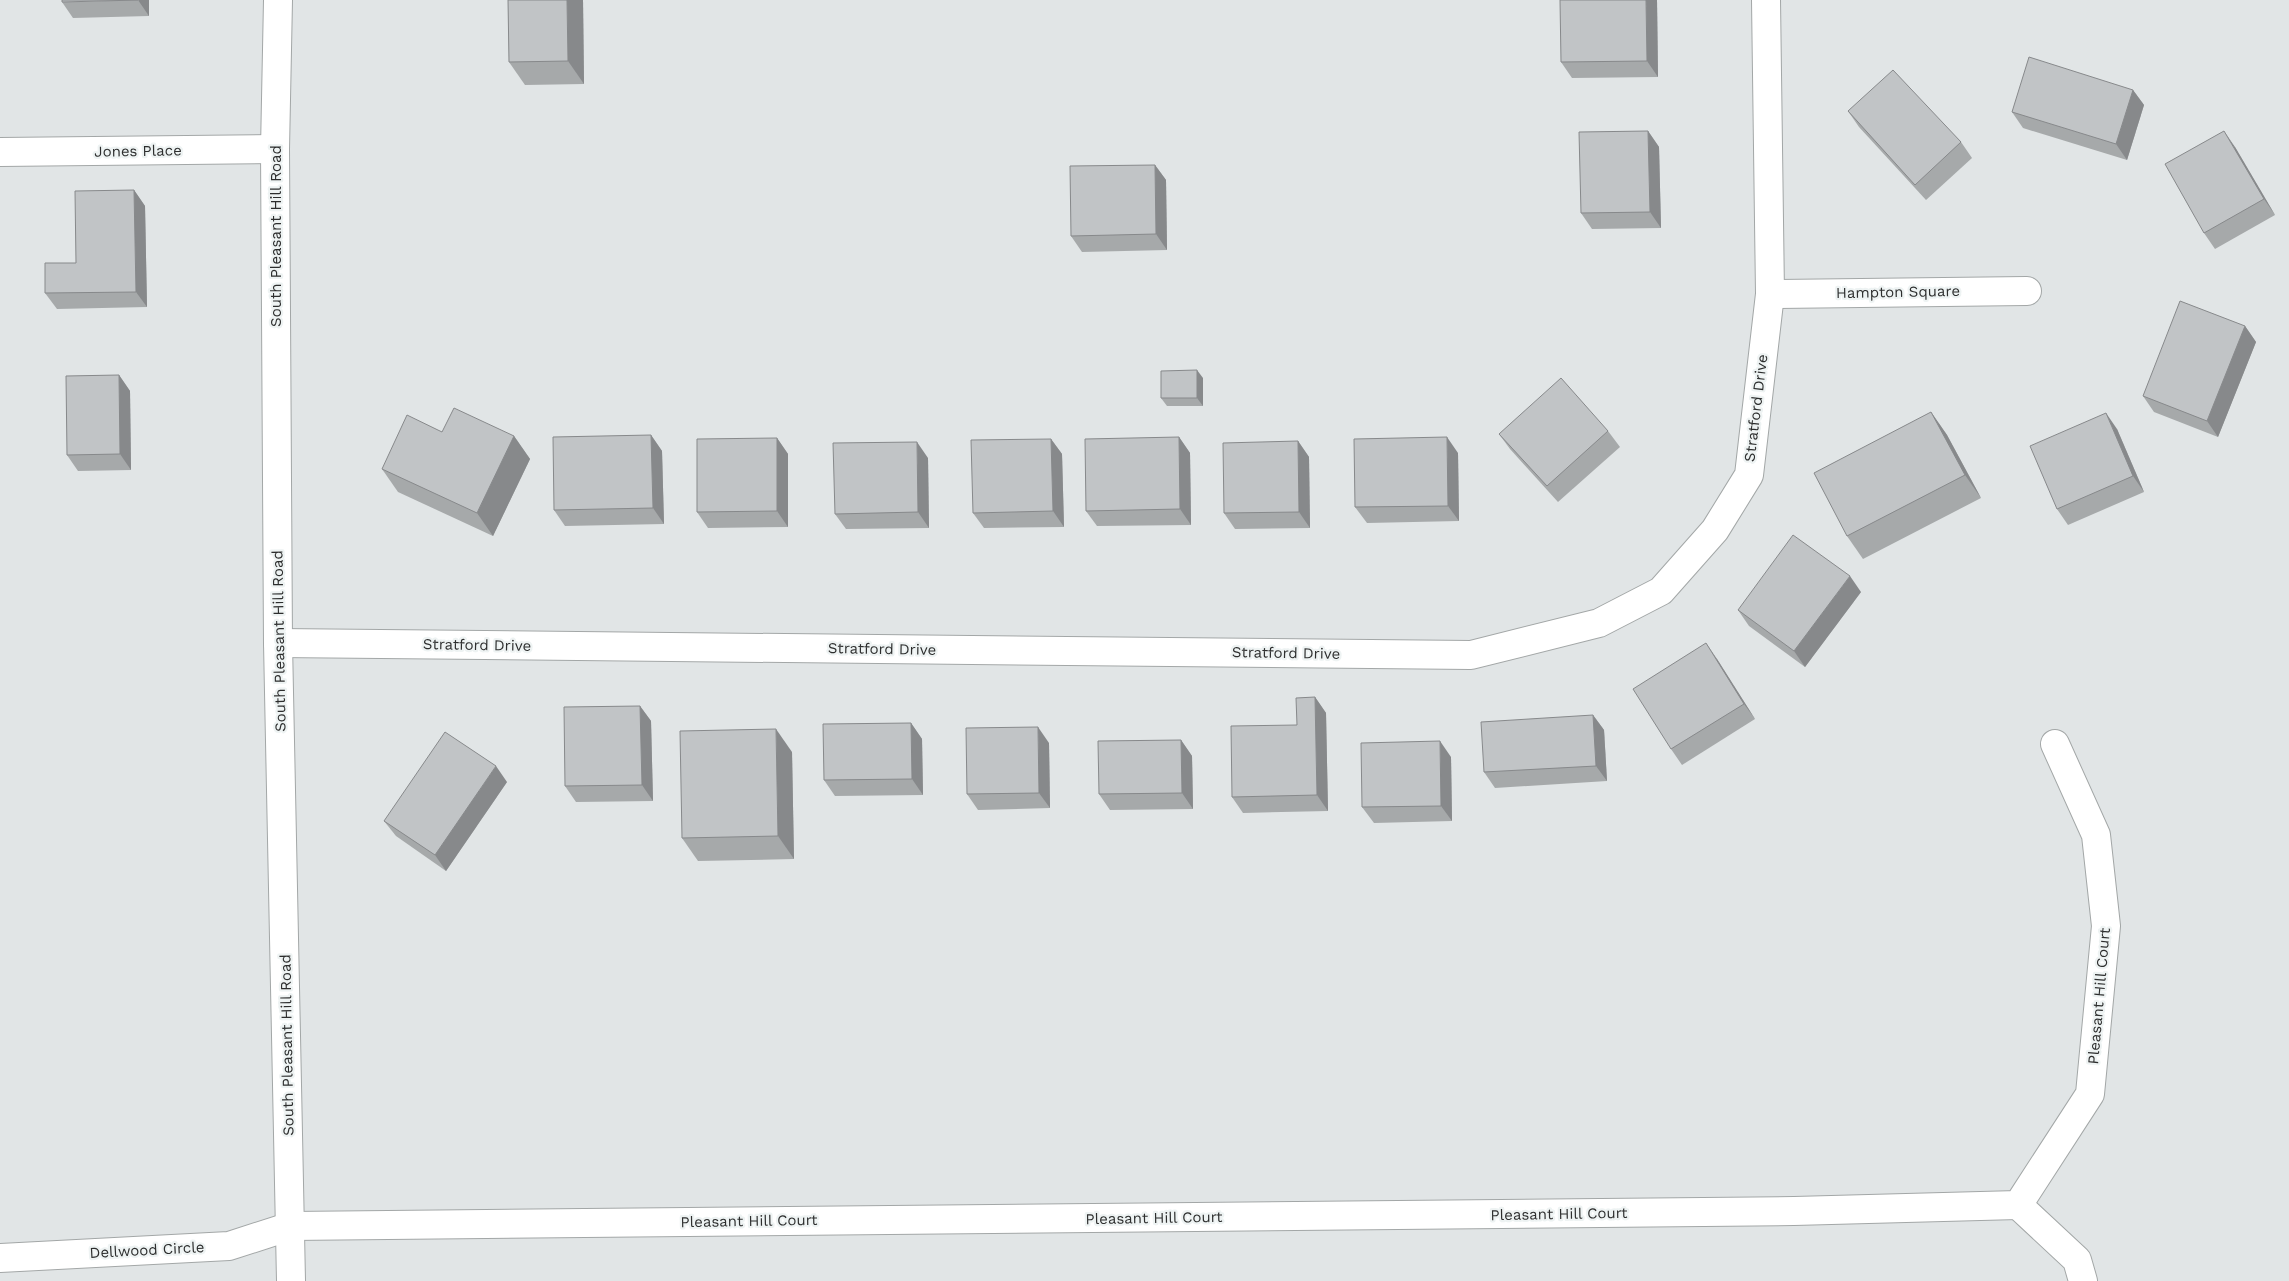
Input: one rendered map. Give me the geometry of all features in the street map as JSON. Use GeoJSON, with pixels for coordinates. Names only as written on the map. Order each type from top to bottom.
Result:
{"type":"FeatureCollection","features":[{"type":"Feature","properties":{"kind":"street","name":"South Pleasant Hill Road"},"geometry":{"type":"LineString","coordinates":[[278,0],[275,149],[278,643],[291,1281]]}},
{"type":"Feature","properties":{"kind":"street","name":"Stratford Drive"},"geometry":{"type":"LineString","coordinates":[[278,643],[1471,655],[1599,623],[1661,590],[1715,530],[1749,475],[1770,294],[1766,0]]}},
{"type":"Feature","properties":{"kind":"street","name":"Jones Place"},"geometry":{"type":"LineString","coordinates":[[0,152],[275,149]]}},
{"type":"Feature","properties":{"kind":"street","name":"Hampton Square"},"geometry":{"type":"LineString","coordinates":[[1770,294],[2027,290]]}},
{"type":"Feature","properties":{"kind":"street","name":"Pleasant Hill Court"},"geometry":{"type":"LineString","coordinates":[[291,1226],[1794,1211],[2018,1205],[2090,1094],[2106,926],[2096,835],[2055,744]]}},
{"type":"Feature","properties":{"kind":"street"},"geometry":{"type":"LineString","coordinates":[[2018,1205],[2077,1260],[2083,1281]]}},
{"type":"Feature","properties":{"kind":"street","name":"Dellwood Circle"},"geometry":{"type":"LineString","coordinates":[[0,1258],[229,1246],[291,1226]]}},
{"type":"Feature","properties":{"kind":"building"},"geometry":{"type":"Polygon","coordinates":[[[62,0],[138,0],[62,2],[62,0]]]}},
{"type":"Feature","properties":{"kind":"building"},"geometry":{"type":"Polygon","coordinates":[[[508,0],[567,0],[568,61],[509,62],[508,0]]]}},
{"type":"Feature","properties":{"kind":"building"},"geometry":{"type":"Polygon","coordinates":[[[1560,0],[1646,0],[1647,61],[1561,62],[1560,0]]]}},
{"type":"Feature","properties":{"kind":"building"},"geometry":{"type":"Polygon","coordinates":[[[2029,57],[2133,90],[2116,144],[2012,112],[2029,57]]]}},
{"type":"Feature","properties":{"kind":"building"},"geometry":{"type":"Polygon","coordinates":[[[1893,70],[1961,142],[1915,185],[1848,111],[1893,70]]]}},
{"type":"Feature","properties":{"kind":"building"},"geometry":{"type":"Polygon","coordinates":[[[1648,131],[1650,212],[1581,213],[1579,132],[1648,131]]]}},
{"type":"Feature","properties":{"kind":"building"},"geometry":{"type":"Polygon","coordinates":[[[2224,131],[2264,199],[2204,233],[2165,164],[2224,131]]]}},
{"type":"Feature","properties":{"kind":"building"},"geometry":{"type":"Polygon","coordinates":[[[1155,165],[1156,234],[1071,236],[1070,166],[1155,165]]]}},
{"type":"Feature","properties":{"kind":"building"},"geometry":{"type":"Polygon","coordinates":[[[134,190],[136,292],[45,293],[45,263],[76,263],[75,191],[134,190]]]}},
{"type":"Feature","properties":{"kind":"building"},"geometry":{"type":"Polygon","coordinates":[[[2180,301],[2245,326],[2207,421],[2143,396],[2180,301]]]}},
{"type":"Feature","properties":{"kind":"building"},"geometry":{"type":"Polygon","coordinates":[[[1197,370],[1197,398],[1161,398],[1161,371],[1197,370]]]}},
{"type":"Feature","properties":{"kind":"building"},"geometry":{"type":"Polygon","coordinates":[[[119,375],[120,454],[67,455],[66,376],[119,375]]]}},
{"type":"Feature","properties":{"kind":"building"},"geometry":{"type":"Polygon","coordinates":[[[1561,378],[1608,431],[1547,486],[1499,434],[1561,378]]]}},
{"type":"Feature","properties":{"kind":"building"},"geometry":{"type":"Polygon","coordinates":[[[454,408],[514,436],[477,513],[382,469],[407,415],[442,432],[454,408]]]}},
{"type":"Feature","properties":{"kind":"building"},"geometry":{"type":"Polygon","coordinates":[[[1931,412],[1965,475],[1847,536],[1814,473],[1931,412]]]}},
{"type":"Feature","properties":{"kind":"building"},"geometry":{"type":"Polygon","coordinates":[[[2106,413],[2133,476],[2057,509],[2030,446],[2106,413]]]}},
{"type":"Feature","properties":{"kind":"building"},"geometry":{"type":"Polygon","coordinates":[[[651,435],[653,508],[554,510],[553,437],[651,435]]]}},
{"type":"Feature","properties":{"kind":"building"},"geometry":{"type":"Polygon","coordinates":[[[1179,437],[1180,509],[1086,511],[1085,439],[1179,437]]]}},
{"type":"Feature","properties":{"kind":"building"},"geometry":{"type":"Polygon","coordinates":[[[1447,437],[1448,506],[1355,507],[1354,439],[1447,437]]]}},
{"type":"Feature","properties":{"kind":"building"},"geometry":{"type":"Polygon","coordinates":[[[777,438],[777,511],[697,512],[697,439],[777,438]]]}},
{"type":"Feature","properties":{"kind":"building"},"geometry":{"type":"Polygon","coordinates":[[[1051,439],[1053,511],[973,513],[971,440],[1051,439]]]}},
{"type":"Feature","properties":{"kind":"building"},"geometry":{"type":"Polygon","coordinates":[[[1298,441],[1299,512],[1224,513],[1223,443],[1298,441]]]}},
{"type":"Feature","properties":{"kind":"building"},"geometry":{"type":"Polygon","coordinates":[[[917,442],[918,512],[835,514],[833,443],[917,442]]]}},
{"type":"Feature","properties":{"kind":"building"},"geometry":{"type":"Polygon","coordinates":[[[1793,535],[1850,576],[1794,651],[1738,610],[1793,535]]]}},
{"type":"Feature","properties":{"kind":"building"},"geometry":{"type":"Polygon","coordinates":[[[1706,643],[1744,704],[1671,749],[1633,689],[1706,643]]]}},
{"type":"Feature","properties":{"kind":"building"},"geometry":{"type":"Polygon","coordinates":[[[1315,697],[1317,795],[1232,797],[1231,726],[1297,725],[1296,698],[1315,697]]]}},
{"type":"Feature","properties":{"kind":"building"},"geometry":{"type":"Polygon","coordinates":[[[640,706],[642,785],[565,786],[564,707],[640,706]]]}},
{"type":"Feature","properties":{"kind":"building"},"geometry":{"type":"Polygon","coordinates":[[[1593,715],[1596,766],[1484,772],[1481,722],[1593,715]]]}},
{"type":"Feature","properties":{"kind":"building"},"geometry":{"type":"Polygon","coordinates":[[[911,723],[912,779],[824,780],[823,724],[911,723]]]}},
{"type":"Feature","properties":{"kind":"building"},"geometry":{"type":"Polygon","coordinates":[[[1038,727],[1039,793],[967,794],[966,728],[1038,727]]]}},
{"type":"Feature","properties":{"kind":"building"},"geometry":{"type":"Polygon","coordinates":[[[776,729],[778,836],[682,838],[680,731],[776,729]]]}},
{"type":"Feature","properties":{"kind":"building"},"geometry":{"type":"Polygon","coordinates":[[[445,732],[496,766],[435,855],[384,821],[445,732]]]}},
{"type":"Feature","properties":{"kind":"building"},"geometry":{"type":"Polygon","coordinates":[[[1181,740],[1182,793],[1099,794],[1098,741],[1181,740]]]}},
{"type":"Feature","properties":{"kind":"building"},"geometry":{"type":"Polygon","coordinates":[[[1440,741],[1441,806],[1362,807],[1361,743],[1440,741]]]}}]}
